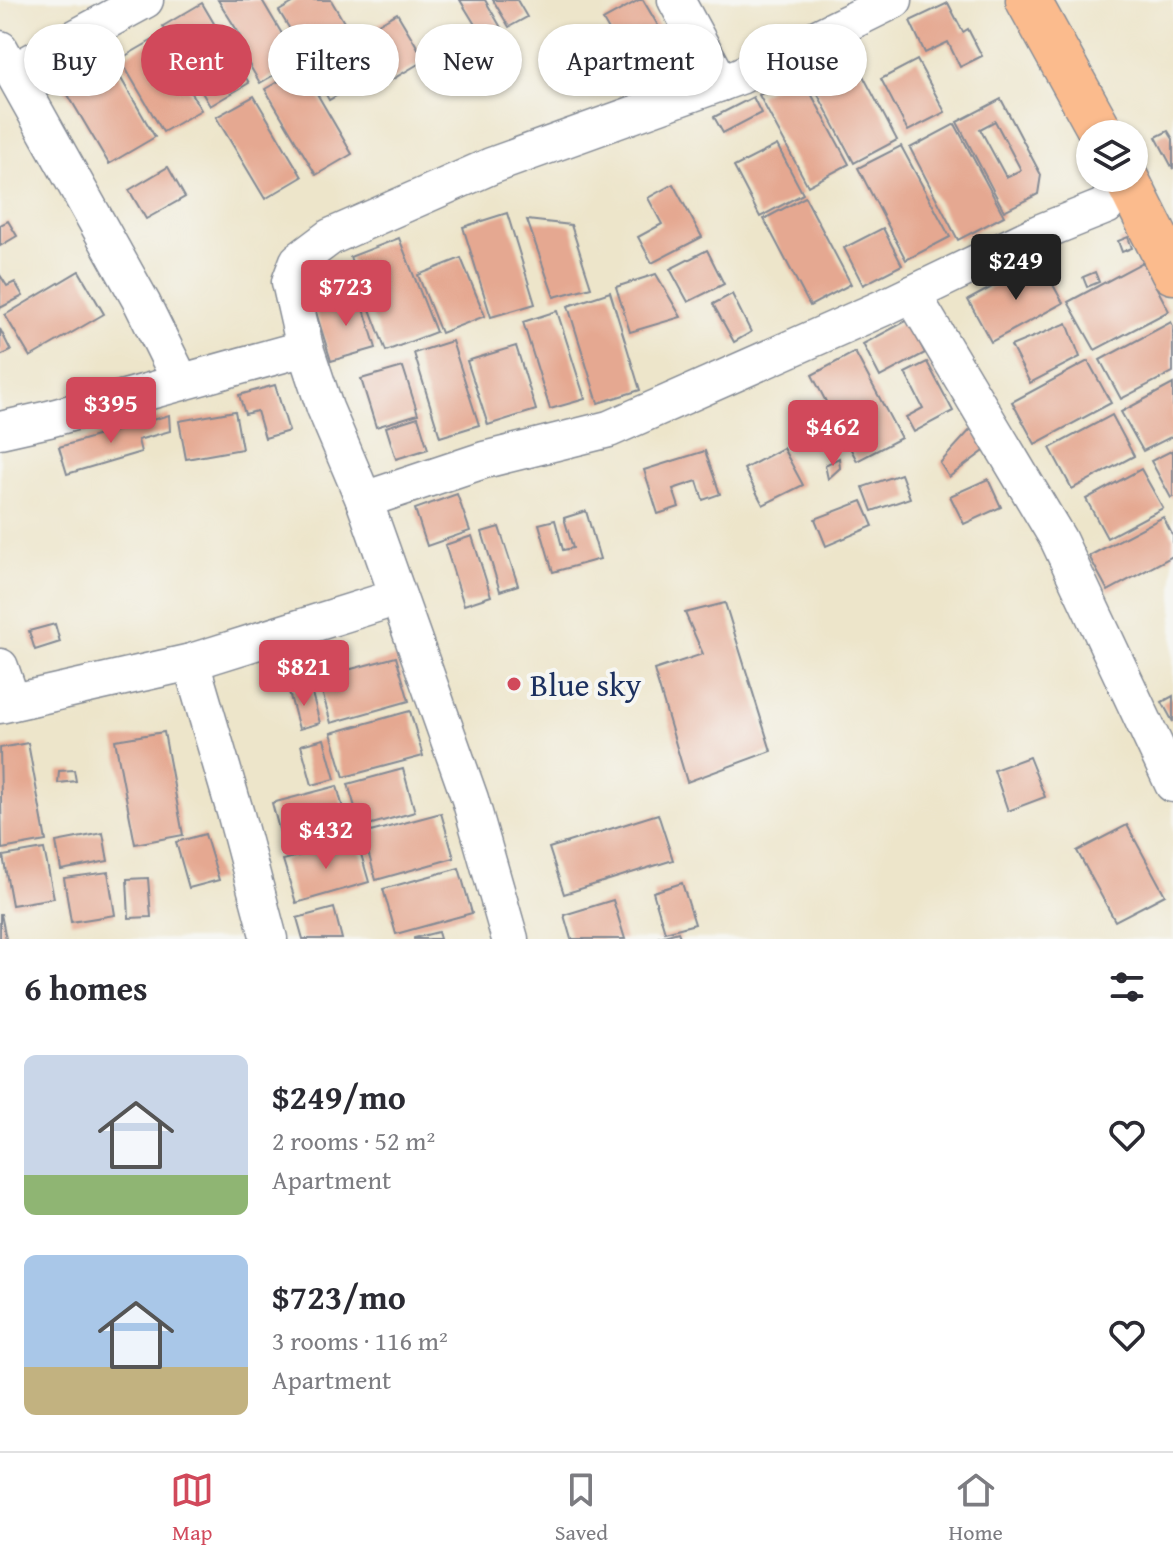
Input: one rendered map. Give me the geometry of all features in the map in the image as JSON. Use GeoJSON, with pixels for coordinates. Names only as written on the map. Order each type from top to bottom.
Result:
{"type":"FeatureCollection","features":[{"type":"Feature","properties":{"kind":"main road"},"geometry":{"type":"LineString","coordinates":[[1028,0],[1094,120]]}},
{"type":"Feature","properties":{"kind":"main road"},"geometry":{"type":"LineString","coordinates":[[1131,192],[1173,272]]}},
{"type":"Feature","properties":{"kind":"street"},"geometry":{"type":"LineString","coordinates":[[145,0],[6,61],[142,303],[181,382]]}},
{"type":"Feature","properties":{"kind":"street"},"geometry":{"type":"LineString","coordinates":[[676,0],[689,24]]}},
{"type":"Feature","properties":{"kind":"street"},"geometry":{"type":"LineString","coordinates":[[723,82],[781,58],[894,0]]}},
{"type":"Feature","properties":{"kind":"street"},"geometry":{"type":"LineString","coordinates":[[510,939],[470,799],[364,500],[325,408],[305,348],[290,282],[298,261],[330,237],[491,166],[685,96]]}},
{"type":"Feature","properties":{"kind":"street"},"geometry":{"type":"LineString","coordinates":[[364,500],[484,460],[609,429],[912,294],[1041,232],[1106,206],[1115,192]]}},
{"type":"Feature","properties":{"kind":"street"},"geometry":{"type":"LineString","coordinates":[[912,294],[1058,539],[1173,784]]}},
{"type":"Feature","properties":{"kind":"street"},"geometry":{"type":"LineString","coordinates":[[0,430],[305,348]]}},
{"type":"Feature","properties":{"kind":"street"},"geometry":{"type":"LineString","coordinates":[[0,667],[6,704],[191,662],[398,597]]}},
{"type":"Feature","properties":{"kind":"street"},"geometry":{"type":"LineString","coordinates":[[191,662],[269,939]]}},
{"type":"Feature","properties":{"kind":"building"},"geometry":{"type":"Polygon","coordinates":[[[218,0],[262,0],[276,24],[268,24],[268,78],[260,83],[252,69],[252,24],[233,24],[218,0]]]}},
{"type":"Feature","properties":{"kind":"building"},"geometry":{"type":"Polygon","coordinates":[[[298,0],[331,0],[345,24],[287,24],[279,11],[298,0]]]}},
{"type":"Feature","properties":{"kind":"building"},"geometry":{"type":"Polygon","coordinates":[[[460,0],[485,0],[499,24],[475,24],[460,0]]]}},
{"type":"Feature","properties":{"kind":"building"},"geometry":{"type":"Polygon","coordinates":[[[493,0],[517,0],[527,17],[507,24],[493,0]]]}},
{"type":"Feature","properties":{"kind":"building"},"geometry":{"type":"Polygon","coordinates":[[[643,0],[657,24],[605,24],[603,20],[643,0]]]}},
{"type":"Feature","properties":{"kind":"building"},"geometry":{"type":"Polygon","coordinates":[[[202,3],[214,24],[166,24],[202,3]]]}},
{"type":"Feature","properties":{"kind":"building"},"geometry":{"type":"Polygon","coordinates":[[[948,3],[963,32],[968,29],[982,56],[960,67],[948,42],[925,53],[910,21],[948,3]]]}},
{"type":"Feature","properties":{"kind":"building"},"geometry":{"type":"Polygon","coordinates":[[[397,13],[415,43],[415,66],[399,75],[399,24],[378,24],[397,13]]]}},
{"type":"Feature","properties":{"kind":"building"},"geometry":{"type":"Polygon","coordinates":[[[141,47],[141,95],[125,67],[125,56],[141,47]]]}},
{"type":"Feature","properties":{"kind":"building"},"geometry":{"type":"Polygon","coordinates":[[[917,60],[945,112],[908,131],[881,79],[917,60]]]}},
{"type":"Feature","properties":{"kind":"building"},"geometry":{"type":"Polygon","coordinates":[[[867,83],[897,140],[854,163],[819,96],[867,96],[867,83]]]}},
{"type":"Feature","properties":{"kind":"building"},"geometry":{"type":"Polygon","coordinates":[[[125,85],[155,137],[109,164],[69,96],[125,96],[125,85]]]}},
{"type":"Feature","properties":{"kind":"building"},"geometry":{"type":"Polygon","coordinates":[[[142,96],[193,96],[201,110],[163,132],[142,96]]]}},
{"type":"Feature","properties":{"kind":"building"},"geometry":{"type":"Polygon","coordinates":[[[204,96],[227,96],[210,106],[204,96]]]}},
{"type":"Feature","properties":{"kind":"building"},"geometry":{"type":"Polygon","coordinates":[[[254,96],[302,177],[265,199],[216,117],[254,96]]]}},
{"type":"Feature","properties":{"kind":"building"},"geometry":{"type":"Polygon","coordinates":[[[269,96],[318,96],[352,154],[316,175],[269,96]]]}},
{"type":"Feature","properties":{"kind":"building"},"geometry":{"type":"Polygon","coordinates":[[[760,96],[812,96],[849,164],[808,186],[760,96]]]}},
{"type":"Feature","properties":{"kind":"building"},"geometry":{"type":"Polygon","coordinates":[[[753,97],[761,113],[723,133],[714,117],[753,97]]]}},
{"type":"Feature","properties":{"kind":"building"},"geometry":{"type":"Polygon","coordinates":[[[1001,99],[1041,175],[1038,194],[1004,211],[957,122],[1001,99]],[[995,121],[980,129],[1006,177],[1021,170],[995,121]]]}},
{"type":"Feature","properties":{"kind":"building"},"geometry":{"type":"Polygon","coordinates":[[[955,124],[1004,216],[958,240],[910,148],[955,124]]]}},
{"type":"Feature","properties":{"kind":"building"},"geometry":{"type":"Polygon","coordinates":[[[1168,131],[1173,139],[1173,169],[1156,137],[1168,131]]]}},
{"type":"Feature","properties":{"kind":"building"},"geometry":{"type":"Polygon","coordinates":[[[777,145],[803,194],[760,217],[734,167],[777,145]]]}},
{"type":"Feature","properties":{"kind":"building"},"geometry":{"type":"Polygon","coordinates":[[[901,146],[950,237],[906,260],[858,168],[901,146]]]}},
{"type":"Feature","properties":{"kind":"building"},"geometry":{"type":"Polygon","coordinates":[[[168,167],[185,197],[146,219],[129,190],[168,167]]]}},
{"type":"Feature","properties":{"kind":"building"},"geometry":{"type":"Polygon","coordinates":[[[673,184],[702,237],[652,263],[638,237],[662,224],[648,198],[673,184]]]}},
{"type":"Feature","properties":{"kind":"building"},"geometry":{"type":"Polygon","coordinates":[[[805,197],[851,284],[810,306],[764,219],[805,197]]]}},
{"type":"Feature","properties":{"kind":"building"},"geometry":{"type":"Polygon","coordinates":[[[507,213],[535,304],[491,317],[463,227],[507,213]]]}},
{"type":"Feature","properties":{"kind":"building"},"geometry":{"type":"Polygon","coordinates":[[[527,220],[571,225],[591,287],[554,297],[527,220]]]}},
{"type":"Feature","properties":{"kind":"building"},"geometry":{"type":"Polygon","coordinates":[[[8,221],[17,236],[0,246],[0,225],[8,221]]]}},
{"type":"Feature","properties":{"kind":"building"},"geometry":{"type":"Polygon","coordinates":[[[883,228],[902,265],[863,285],[844,248],[883,228]]]}},
{"type":"Feature","properties":{"kind":"building"},"geometry":{"type":"Polygon","coordinates":[[[1128,237],[1132,248],[1122,252],[1118,241],[1128,237]]]}},
{"type":"Feature","properties":{"kind":"building"},"geometry":{"type":"Polygon","coordinates":[[[399,238],[436,332],[386,351],[350,257],[399,238]]]}},
{"type":"Feature","properties":{"kind":"building"},"geometry":{"type":"Polygon","coordinates":[[[707,250],[724,284],[688,302],[670,269],[707,250]]]}},
{"type":"Feature","properties":{"kind":"building"},"geometry":{"type":"Polygon","coordinates":[[[461,258],[485,316],[441,333],[418,275],[461,258]]]}},
{"type":"Feature","properties":{"kind":"building"},"geometry":{"type":"Polygon","coordinates":[[[1040,261],[1063,303],[991,342],[968,300],[1040,261]]]}},
{"type":"Feature","properties":{"kind":"building"},"geometry":{"type":"Polygon","coordinates":[[[1143,262],[1169,311],[1095,350],[1068,302],[1143,262]]]}},
{"type":"Feature","properties":{"kind":"building"},"geometry":{"type":"Polygon","coordinates":[[[79,271],[104,314],[30,357],[5,315],[79,271]]]}},
{"type":"Feature","properties":{"kind":"building"},"geometry":{"type":"Polygon","coordinates":[[[1095,272],[1099,282],[1087,287],[1083,277],[1095,272]]]}},
{"type":"Feature","properties":{"kind":"building"},"geometry":{"type":"Polygon","coordinates":[[[656,274],[681,317],[630,332],[616,287],[656,274]]]}},
{"type":"Feature","properties":{"kind":"building"},"geometry":{"type":"Polygon","coordinates":[[[0,275],[7,286],[15,282],[23,296],[0,308],[0,275]]]}},
{"type":"Feature","properties":{"kind":"building"},"geometry":{"type":"Polygon","coordinates":[[[610,292],[640,390],[598,403],[568,306],[610,292]]]}},
{"type":"Feature","properties":{"kind":"building"},"geometry":{"type":"Polygon","coordinates":[[[732,294],[751,332],[734,342],[713,304],[732,294]]]}},
{"type":"Feature","properties":{"kind":"building"},"geometry":{"type":"Polygon","coordinates":[[[360,296],[376,348],[331,361],[315,309],[360,296]]]}},
{"type":"Feature","properties":{"kind":"building"},"geometry":{"type":"Polygon","coordinates":[[[557,311],[585,399],[550,409],[523,322],[557,311]]]}},
{"type":"Feature","properties":{"kind":"building"},"geometry":{"type":"Polygon","coordinates":[[[908,320],[925,353],[880,377],[863,344],[908,320]]]}},
{"type":"Feature","properties":{"kind":"building"},"geometry":{"type":"Polygon","coordinates":[[[1171,322],[1173,372],[1121,399],[1100,360],[1171,322]]]}},
{"type":"Feature","properties":{"kind":"building"},"geometry":{"type":"Polygon","coordinates":[[[1067,323],[1080,357],[1030,383],[1011,346],[1067,323]]]}},
{"type":"Feature","properties":{"kind":"building"},"geometry":{"type":"Polygon","coordinates":[[[0,329],[11,351],[0,356],[0,329]]]}},
{"type":"Feature","properties":{"kind":"building"},"geometry":{"type":"Polygon","coordinates":[[[452,341],[479,425],[440,437],[414,353],[452,341]]]}},
{"type":"Feature","properties":{"kind":"building"},"geometry":{"type":"Polygon","coordinates":[[[516,346],[536,410],[488,425],[467,361],[516,346]]]}},
{"type":"Feature","properties":{"kind":"building"},"geometry":{"type":"Polygon","coordinates":[[[855,352],[901,438],[857,461],[812,375],[855,352]]]}},
{"type":"Feature","properties":{"kind":"building"},"geometry":{"type":"Polygon","coordinates":[[[1088,361],[1111,403],[1035,444],[1012,402],[1088,361]]]}},
{"type":"Feature","properties":{"kind":"building"},"geometry":{"type":"Polygon","coordinates":[[[927,362],[953,411],[914,432],[906,417],[923,408],[905,373],[927,362]]]}},
{"type":"Feature","properties":{"kind":"building"},"geometry":{"type":"Polygon","coordinates":[[[403,367],[418,414],[376,427],[361,379],[403,367]]]}},
{"type":"Feature","properties":{"kind":"building"},"geometry":{"type":"Polygon","coordinates":[[[1173,384],[1173,436],[1143,451],[1121,412],[1173,384]]]}},
{"type":"Feature","properties":{"kind":"building"},"geometry":{"type":"Polygon","coordinates":[[[275,385],[289,431],[265,438],[257,411],[245,414],[239,395],[275,385]]]}},
{"type":"Feature","properties":{"kind":"building"},"geometry":{"type":"Polygon","coordinates":[[[235,411],[242,449],[186,459],[179,421],[235,411]]]}},
{"type":"Feature","properties":{"kind":"building"},"geometry":{"type":"Polygon","coordinates":[[[825,414],[842,446],[828,453],[811,422],[825,414]]]}},
{"type":"Feature","properties":{"kind":"building"},"geometry":{"type":"Polygon","coordinates":[[[169,415],[170,431],[138,440],[141,452],[67,474],[59,447],[169,415]]]}},
{"type":"Feature","properties":{"kind":"building"},"geometry":{"type":"Polygon","coordinates":[[[1112,415],[1134,456],[1072,489],[1050,448],[1112,415]]]}},
{"type":"Feature","properties":{"kind":"building"},"geometry":{"type":"Polygon","coordinates":[[[418,417],[428,449],[396,459],[386,427],[418,417]]]}},
{"type":"Feature","properties":{"kind":"building"},"geometry":{"type":"Polygon","coordinates":[[[971,429],[988,448],[949,477],[940,463],[971,429]]]}},
{"type":"Feature","properties":{"kind":"building"},"geometry":{"type":"Polygon","coordinates":[[[783,448],[803,485],[763,505],[744,469],[783,448]]]}},
{"type":"Feature","properties":{"kind":"building"},"geometry":{"type":"Polygon","coordinates":[[[1173,450],[1173,497],[1171,498],[1151,461],[1173,450]]]}},
{"type":"Feature","properties":{"kind":"building"},"geometry":{"type":"Polygon","coordinates":[[[705,451],[720,494],[703,500],[697,481],[673,489],[679,507],[658,514],[644,470],[705,451]]]}},
{"type":"Feature","properties":{"kind":"building"},"geometry":{"type":"Polygon","coordinates":[[[839,458],[840,468],[828,479],[825,465],[839,458]]]}},
{"type":"Feature","properties":{"kind":"building"},"geometry":{"type":"Polygon","coordinates":[[[1141,469],[1163,508],[1107,538],[1086,499],[1141,469]]]}},
{"type":"Feature","properties":{"kind":"building"},"geometry":{"type":"Polygon","coordinates":[[[901,474],[910,498],[872,511],[863,487],[901,474]]]}},
{"type":"Feature","properties":{"kind":"building"},"geometry":{"type":"Polygon","coordinates":[[[988,479],[1001,507],[964,524],[950,496],[988,479]]]}},
{"type":"Feature","properties":{"kind":"building"},"geometry":{"type":"Polygon","coordinates":[[[457,494],[470,531],[427,546],[415,509],[457,494]]]}},
{"type":"Feature","properties":{"kind":"building"},"geometry":{"type":"Polygon","coordinates":[[[862,501],[873,526],[826,546],[815,519],[862,501]]]}},
{"type":"Feature","properties":{"kind":"building"},"geometry":{"type":"Polygon","coordinates":[[[586,511],[600,559],[553,572],[539,524],[555,520],[563,550],[573,548],[564,518],[586,511]]]}},
{"type":"Feature","properties":{"kind":"building"},"geometry":{"type":"Polygon","coordinates":[[[1163,517],[1173,536],[1173,556],[1108,591],[1089,556],[1163,517]]]}},
{"type":"Feature","properties":{"kind":"building"},"geometry":{"type":"Polygon","coordinates":[[[499,527],[518,585],[500,591],[482,532],[499,527]]]}},
{"type":"Feature","properties":{"kind":"building"},"geometry":{"type":"Polygon","coordinates":[[[472,536],[491,596],[464,605],[445,545],[472,536]]]}},
{"type":"Feature","properties":{"kind":"building"},"geometry":{"type":"Polygon","coordinates":[[[725,603],[771,751],[687,782],[654,670],[703,654],[685,613],[725,603]]]}},
{"type":"Feature","properties":{"kind":"building"},"geometry":{"type":"Polygon","coordinates":[[[55,624],[60,642],[35,650],[29,631],[55,624]]]}},
{"type":"Feature","properties":{"kind":"building"},"geometry":{"type":"Polygon","coordinates":[[[396,657],[409,701],[331,723],[318,678],[396,657]]]}},
{"type":"Feature","properties":{"kind":"building"},"geometry":{"type":"Polygon","coordinates":[[[310,686],[320,723],[299,729],[289,692],[310,686]]]}},
{"type":"Feature","properties":{"kind":"building"},"geometry":{"type":"Polygon","coordinates":[[[1173,696],[1173,722],[1162,702],[1173,696]]]}},
{"type":"Feature","properties":{"kind":"building"},"geometry":{"type":"Polygon","coordinates":[[[410,711],[423,756],[344,777],[331,733],[410,711]]]}},
{"type":"Feature","properties":{"kind":"building"},"geometry":{"type":"Polygon","coordinates":[[[164,732],[183,835],[135,844],[115,740],[164,732]]]}},
{"type":"Feature","properties":{"kind":"building"},"geometry":{"type":"Polygon","coordinates":[[[324,739],[335,779],[312,785],[301,745],[324,739]]]}},
{"type":"Feature","properties":{"kind":"building"},"geometry":{"type":"Polygon","coordinates":[[[28,743],[46,841],[2,849],[0,748],[28,743]]]}},
{"type":"Feature","properties":{"kind":"building"},"geometry":{"type":"Polygon","coordinates":[[[1029,757],[1045,797],[1008,811],[994,770],[1029,757]]]}},
{"type":"Feature","properties":{"kind":"building"},"geometry":{"type":"Polygon","coordinates":[[[403,769],[415,812],[361,827],[348,784],[403,769]]]}},
{"type":"Feature","properties":{"kind":"building"},"geometry":{"type":"Polygon","coordinates":[[[74,770],[76,781],[58,783],[59,771],[74,770]]]}},
{"type":"Feature","properties":{"kind":"building"},"geometry":{"type":"Polygon","coordinates":[[[337,786],[350,834],[285,852],[272,803],[337,786]]]}},
{"type":"Feature","properties":{"kind":"building"},"geometry":{"type":"Polygon","coordinates":[[[441,813],[454,858],[376,880],[363,834],[441,813]]]}},
{"type":"Feature","properties":{"kind":"building"},"geometry":{"type":"Polygon","coordinates":[[[658,814],[673,860],[564,894],[549,848],[658,814]]]}},
{"type":"Feature","properties":{"kind":"building"},"geometry":{"type":"Polygon","coordinates":[[[1127,825],[1165,895],[1115,921],[1077,851],[1127,825]]]}},
{"type":"Feature","properties":{"kind":"building"},"geometry":{"type":"Polygon","coordinates":[[[103,833],[108,861],[61,870],[56,842],[103,833]]]}},
{"type":"Feature","properties":{"kind":"building"},"geometry":{"type":"Polygon","coordinates":[[[205,834],[219,880],[189,888],[176,842],[205,834]]]}},
{"type":"Feature","properties":{"kind":"building"},"geometry":{"type":"Polygon","coordinates":[[[357,840],[369,882],[296,903],[283,860],[357,840]]]}},
{"type":"Feature","properties":{"kind":"building"},"geometry":{"type":"Polygon","coordinates":[[[44,849],[54,898],[12,905],[3,856],[44,849]]]}},
{"type":"Feature","properties":{"kind":"building"},"geometry":{"type":"Polygon","coordinates":[[[459,868],[472,913],[396,934],[383,889],[459,868]]]}},
{"type":"Feature","properties":{"kind":"building"},"geometry":{"type":"Polygon","coordinates":[[[108,872],[115,915],[71,922],[64,878],[108,872]]]}},
{"type":"Feature","properties":{"kind":"building"},"geometry":{"type":"Polygon","coordinates":[[[148,878],[151,917],[129,918],[127,879],[148,878]]]}},
{"type":"Feature","properties":{"kind":"building"},"geometry":{"type":"Polygon","coordinates":[[[682,883],[695,924],[665,932],[653,892],[682,883]]]}},
{"type":"Feature","properties":{"kind":"building"},"geometry":{"type":"Polygon","coordinates":[[[613,900],[625,939],[571,939],[564,915],[613,900]]]}},
{"type":"Feature","properties":{"kind":"building"},"geometry":{"type":"Polygon","coordinates":[[[334,908],[342,939],[303,939],[297,918],[334,908]]]}},
{"type":"Feature","properties":{"kind":"building"},"geometry":{"type":"Polygon","coordinates":[[[1,914],[6,939],[0,939],[1,914]]]}},
{"type":"Feature","properties":{"kind":"building"},"geometry":{"type":"Polygon","coordinates":[[[438,932],[440,939],[414,939],[414,938],[438,932]]]}},
{"type":"Feature","properties":{"kind":"building"},"geometry":{"type":"Polygon","coordinates":[[[678,932],[681,939],[657,939],[657,938],[678,932]]]}},
{"type":"Feature","properties":{"kind":"place","name":"Blue sky"},"geometry":{"type":"Point","coordinates":[514,684]}}]}
